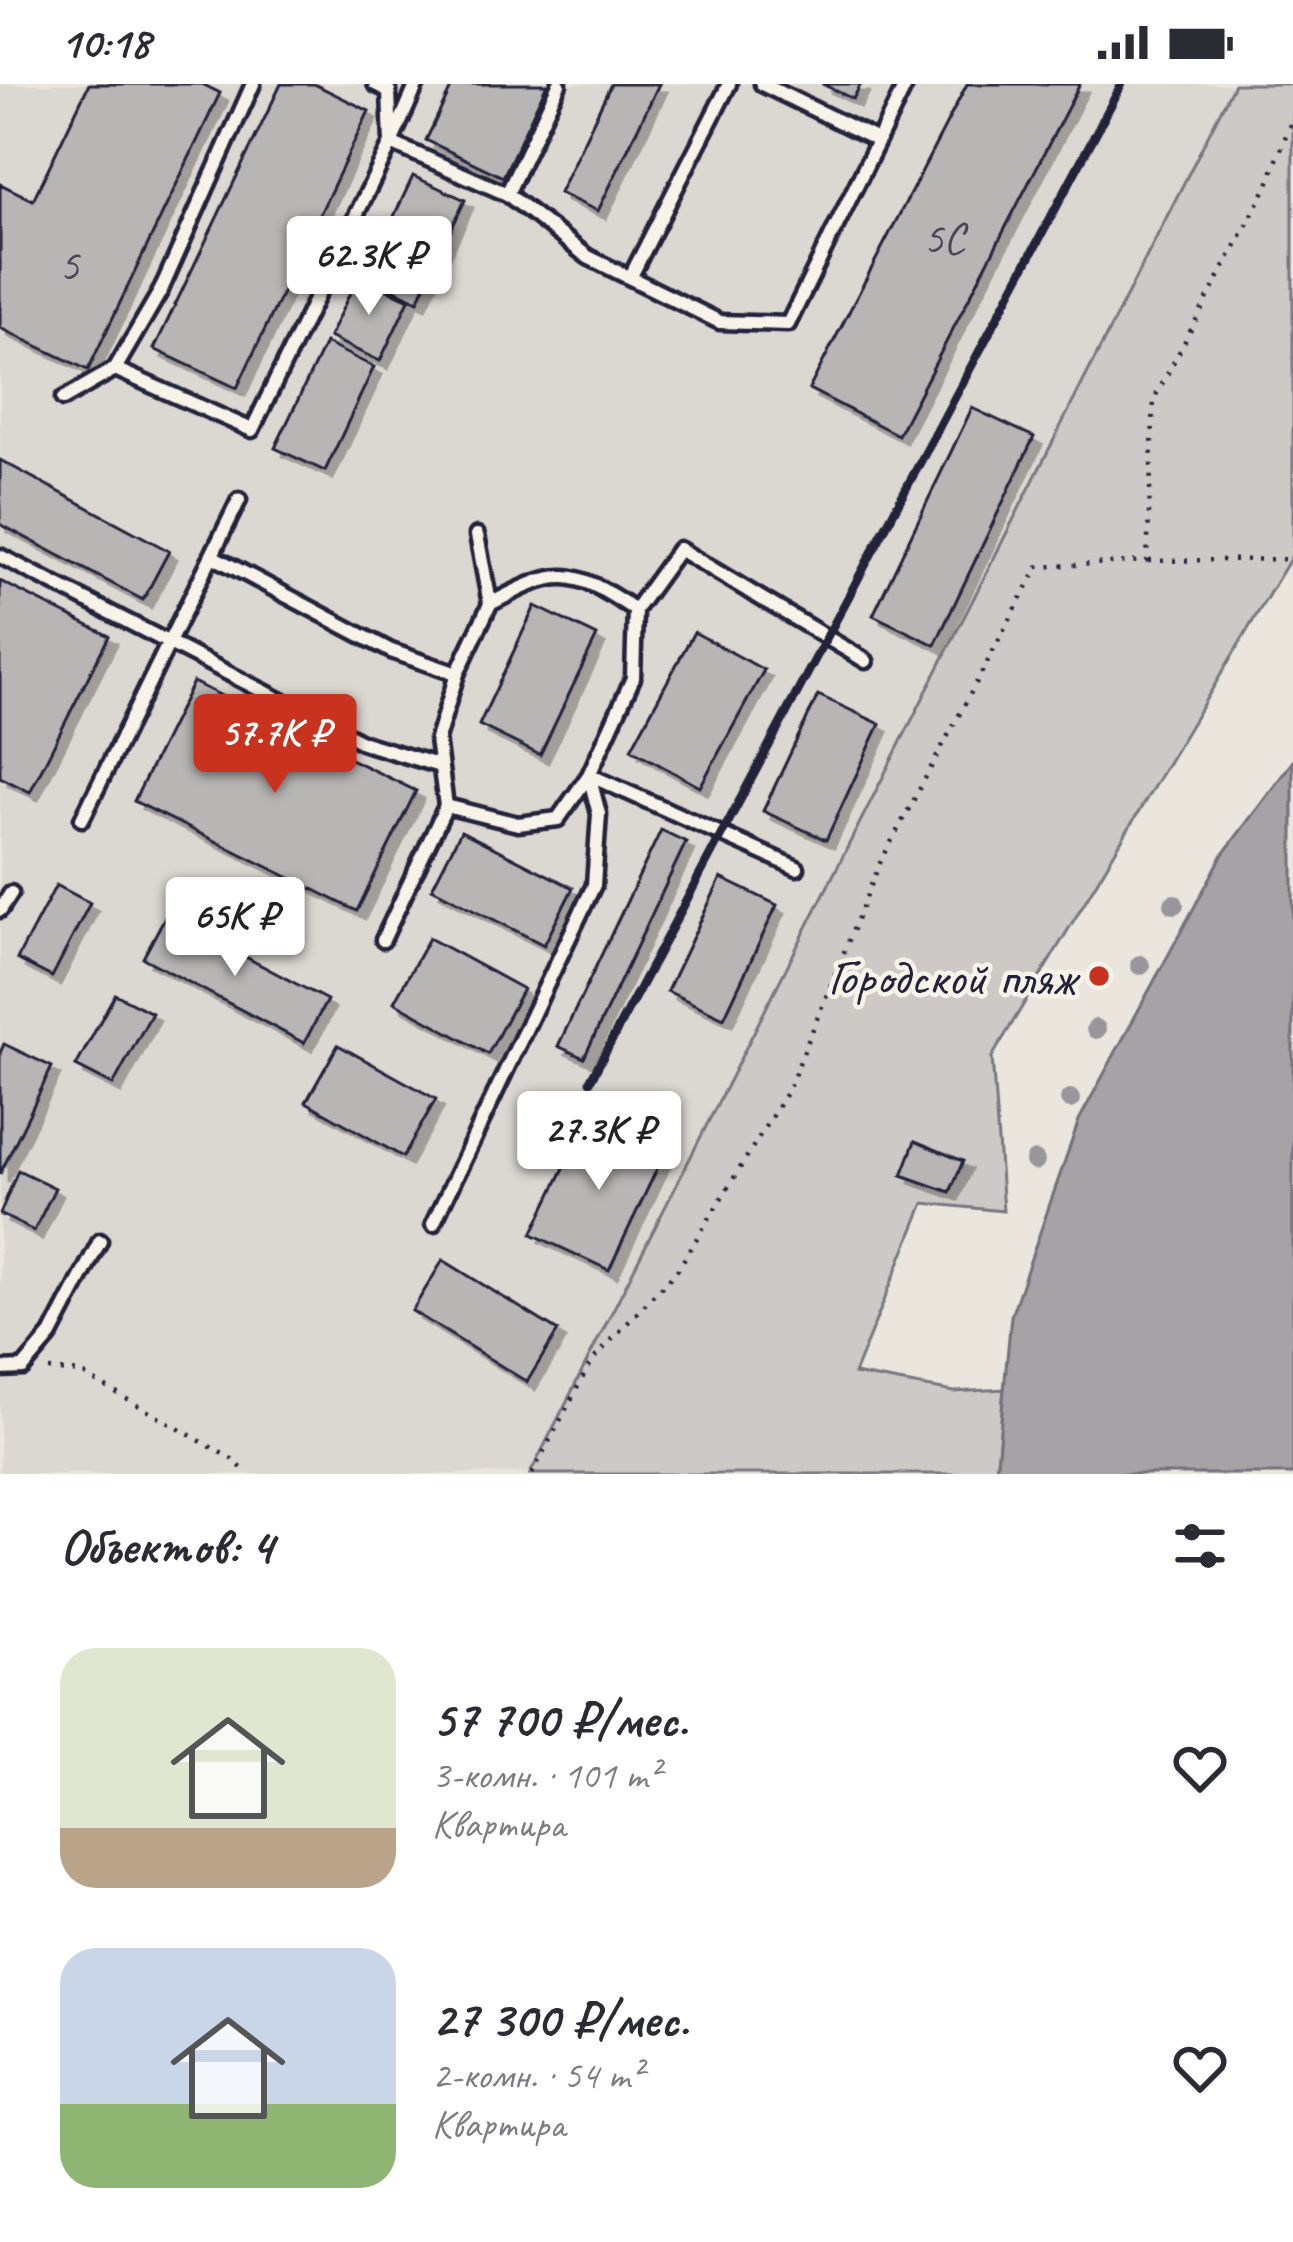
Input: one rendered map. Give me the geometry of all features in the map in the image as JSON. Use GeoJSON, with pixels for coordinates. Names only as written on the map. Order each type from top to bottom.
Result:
{"type":"FeatureCollection","features":[{"type":"Feature","properties":{"kind":"lane"},"geometry":{"type":"LineString","coordinates":[[63,399],[115,368],[161,290],[254,84]]}},
{"type":"Feature","properties":{"kind":"lane"},"geometry":{"type":"LineString","coordinates":[[375,84],[389,91],[391,143]]}},
{"type":"Feature","properties":{"kind":"lane"},"geometry":{"type":"LineString","coordinates":[[115,368],[252,430],[417,84]]}},
{"type":"Feature","properties":{"kind":"lane"},"geometry":{"type":"LineString","coordinates":[[507,194],[559,84]]}},
{"type":"Feature","properties":{"kind":"lane"},"geometry":{"type":"LineString","coordinates":[[630,278],[729,84]]}},
{"type":"Feature","properties":{"kind":"lane"},"geometry":{"type":"LineString","coordinates":[[762,84],[877,140]]}},
{"type":"Feature","properties":{"kind":"lane"},"geometry":{"type":"LineString","coordinates":[[391,143],[507,194],[587,257],[720,322],[788,324],[906,84]]}},
{"type":"Feature","properties":{"kind":"lane"},"geometry":{"type":"LineString","coordinates":[[82,819],[239,500]]}},
{"type":"Feature","properties":{"kind":"lane"},"geometry":{"type":"LineString","coordinates":[[383,940],[446,806],[436,739],[457,674],[490,604],[478,535]]}},
{"type":"Feature","properties":{"kind":"lane"},"geometry":{"type":"LineString","coordinates":[[446,806],[518,824],[558,819],[589,775],[633,678],[634,610],[679,549],[866,661]]}},
{"type":"Feature","properties":{"kind":"lane"},"geometry":{"type":"LineString","coordinates":[[0,556],[167,646],[364,743],[440,766]]}},
{"type":"Feature","properties":{"kind":"lane"},"geometry":{"type":"LineString","coordinates":[[212,556],[391,651],[457,674]]}},
{"type":"Feature","properties":{"kind":"lane"},"geometry":{"type":"LineString","coordinates":[[490,604],[534,580],[584,577],[634,610]]}},
{"type":"Feature","properties":{"kind":"lane"},"geometry":{"type":"LineString","coordinates":[[589,775],[797,868]]}},
{"type":"Feature","properties":{"kind":"lane"},"geometry":{"type":"LineString","coordinates":[[433,1224],[594,885],[598,814],[589,775]]}},
{"type":"Feature","properties":{"kind":"lane"},"geometry":{"type":"LineString","coordinates":[[0,910],[10,892]]}},
{"type":"Feature","properties":{"kind":"lane"},"geometry":{"type":"LineString","coordinates":[[0,1369],[23,1368],[51,1335],[100,1241]]}},
{"type":"Feature","properties":{"kind":"path"},"geometry":{"type":"LineString","coordinates":[[1147,561],[1154,399],[1267,187],[1293,116]]}},
{"type":"Feature","properties":{"kind":"path"},"geometry":{"type":"LineString","coordinates":[[532,1474],[591,1362],[678,1270],[789,1088],[880,863],[1038,567],[1293,559]]}},
{"type":"Feature","properties":{"kind":"path"},"geometry":{"type":"LineString","coordinates":[[23,1368],[81,1373],[248,1474]]}},
{"type":"Feature","properties":{"kind":"shaded area"},"geometry":{"type":"Polygon","coordinates":[[[0,84],[1234,84],[530,1474],[0,1474],[0,84]]]}},
{"type":"Feature","properties":{"kind":"shaded area"},"geometry":{"type":"Polygon","coordinates":[[[1234,84],[1293,84],[1293,554],[992,1057],[1003,1211],[924,1203],[854,1374],[954,1392],[1004,1389],[996,1474],[530,1474],[1234,84]]]}},
{"type":"Feature","properties":{"kind":"shaded area"},"geometry":{"type":"Polygon","coordinates":[[[1293,761],[1293,1474],[996,1474],[1011,1316],[1079,1120],[1223,854],[1293,761]]]}},
{"type":"Feature","properties":{"kind":"building"},"geometry":{"type":"Polygon","coordinates":[[[89,84],[202,84],[220,93],[88,370],[0,328],[0,184],[33,200],[89,84]]]}},
{"type":"Feature","properties":{"kind":"building"},"geometry":{"type":"Polygon","coordinates":[[[281,84],[314,84],[369,111],[237,388],[154,349],[281,84]]]}},
{"type":"Feature","properties":{"kind":"building"},"geometry":{"type":"Polygon","coordinates":[[[453,84],[547,84],[503,177],[426,140],[453,84]]]}},
{"type":"Feature","properties":{"kind":"building"},"geometry":{"type":"Polygon","coordinates":[[[611,84],[659,84],[598,211],[559,193],[611,84]]]}},
{"type":"Feature","properties":{"kind":"building"},"geometry":{"type":"Polygon","coordinates":[[[822,84],[861,84],[853,99],[822,84]]]}},
{"type":"Feature","properties":{"kind":"building"},"geometry":{"type":"Polygon","coordinates":[[[967,84],[1080,84],[898,435],[809,389],[967,84]]]}},
{"type":"Feature","properties":{"kind":"building"},"geometry":{"type":"Polygon","coordinates":[[[413,176],[465,200],[418,301],[366,276],[413,176]]]}},
{"type":"Feature","properties":{"kind":"building"},"geometry":{"type":"Polygon","coordinates":[[[358,276],[409,300],[380,361],[329,337],[358,276]]]}},
{"type":"Feature","properties":{"kind":"building"},"geometry":{"type":"Polygon","coordinates":[[[325,343],[374,367],[325,471],[275,448],[325,343]]]}},
{"type":"Feature","properties":{"kind":"building"},"geometry":{"type":"Polygon","coordinates":[[[972,408],[1034,437],[935,645],[873,615],[972,408]]]}},
{"type":"Feature","properties":{"kind":"building"},"geometry":{"type":"Polygon","coordinates":[[[0,460],[169,551],[143,600],[0,524],[0,460]]]}},
{"type":"Feature","properties":{"kind":"building"},"geometry":{"type":"Polygon","coordinates":[[[0,581],[109,636],[30,792],[0,777],[0,581]]]}},
{"type":"Feature","properties":{"kind":"building"},"geometry":{"type":"Polygon","coordinates":[[[535,606],[597,636],[540,755],[479,725],[535,606]]]}},
{"type":"Feature","properties":{"kind":"building"},"geometry":{"type":"Polygon","coordinates":[[[694,632],[764,670],[700,787],[631,749],[694,632]]]}},
{"type":"Feature","properties":{"kind":"building"},"geometry":{"type":"Polygon","coordinates":[[[193,682],[416,791],[357,911],[134,801],[193,682]]]}},
{"type":"Feature","properties":{"kind":"building"},"geometry":{"type":"Polygon","coordinates":[[[818,695],[880,724],[826,840],[763,811],[818,695]]]}},
{"type":"Feature","properties":{"kind":"building"},"geometry":{"type":"Polygon","coordinates":[[[661,830],[686,842],[584,1058],[558,1046],[661,830]]]}},
{"type":"Feature","properties":{"kind":"building"},"geometry":{"type":"Polygon","coordinates":[[[461,831],[573,888],[544,945],[432,888],[461,831]]]}},
{"type":"Feature","properties":{"kind":"building"},"geometry":{"type":"Polygon","coordinates":[[[721,878],[777,905],[724,1018],[667,991],[721,878]]]}},
{"type":"Feature","properties":{"kind":"building"},"geometry":{"type":"Polygon","coordinates":[[[56,885],[90,903],[52,977],[17,959],[56,885]]]}},
{"type":"Feature","properties":{"kind":"building"},"geometry":{"type":"Polygon","coordinates":[[[166,915],[327,1000],[304,1043],[143,958],[166,915]]]}},
{"type":"Feature","properties":{"kind":"building"},"geometry":{"type":"Polygon","coordinates":[[[429,938],[523,989],[488,1054],[394,1002],[429,938]]]}},
{"type":"Feature","properties":{"kind":"building"},"geometry":{"type":"Polygon","coordinates":[[[115,994],[152,1013],[113,1085],[76,1066],[115,994]]]}},
{"type":"Feature","properties":{"kind":"building"},"geometry":{"type":"Polygon","coordinates":[[[4,1044],[52,1067],[0,1174],[0,1053],[4,1044]]]}},
{"type":"Feature","properties":{"kind":"building"},"geometry":{"type":"Polygon","coordinates":[[[338,1045],[436,1099],[403,1157],[306,1102],[338,1045]]]}},
{"type":"Feature","properties":{"kind":"building"},"geometry":{"type":"Polygon","coordinates":[[[589,1116],[665,1152],[609,1270],[532,1234],[589,1116]]]}},
{"type":"Feature","properties":{"kind":"building"},"geometry":{"type":"Polygon","coordinates":[[[915,1141],[963,1161],[950,1192],[902,1175],[915,1141]]]}},
{"type":"Feature","properties":{"kind":"building"},"geometry":{"type":"Polygon","coordinates":[[[18,1170],[55,1188],[34,1231],[0,1214],[18,1170]]]}},
{"type":"Feature","properties":{"kind":"building"},"geometry":{"type":"Polygon","coordinates":[[[443,1260],[558,1331],[527,1382],[412,1311],[443,1260]]]}},
{"type":"Feature","properties":{"kind":"railway"},"geometry":{"type":"LineString","coordinates":[[590,1081],[1122,84]]}},
{"type":"Feature","properties":{"kind":"place","name":"Городской пляж"},"geometry":{"type":"Point","coordinates":[1099,976]}}]}
